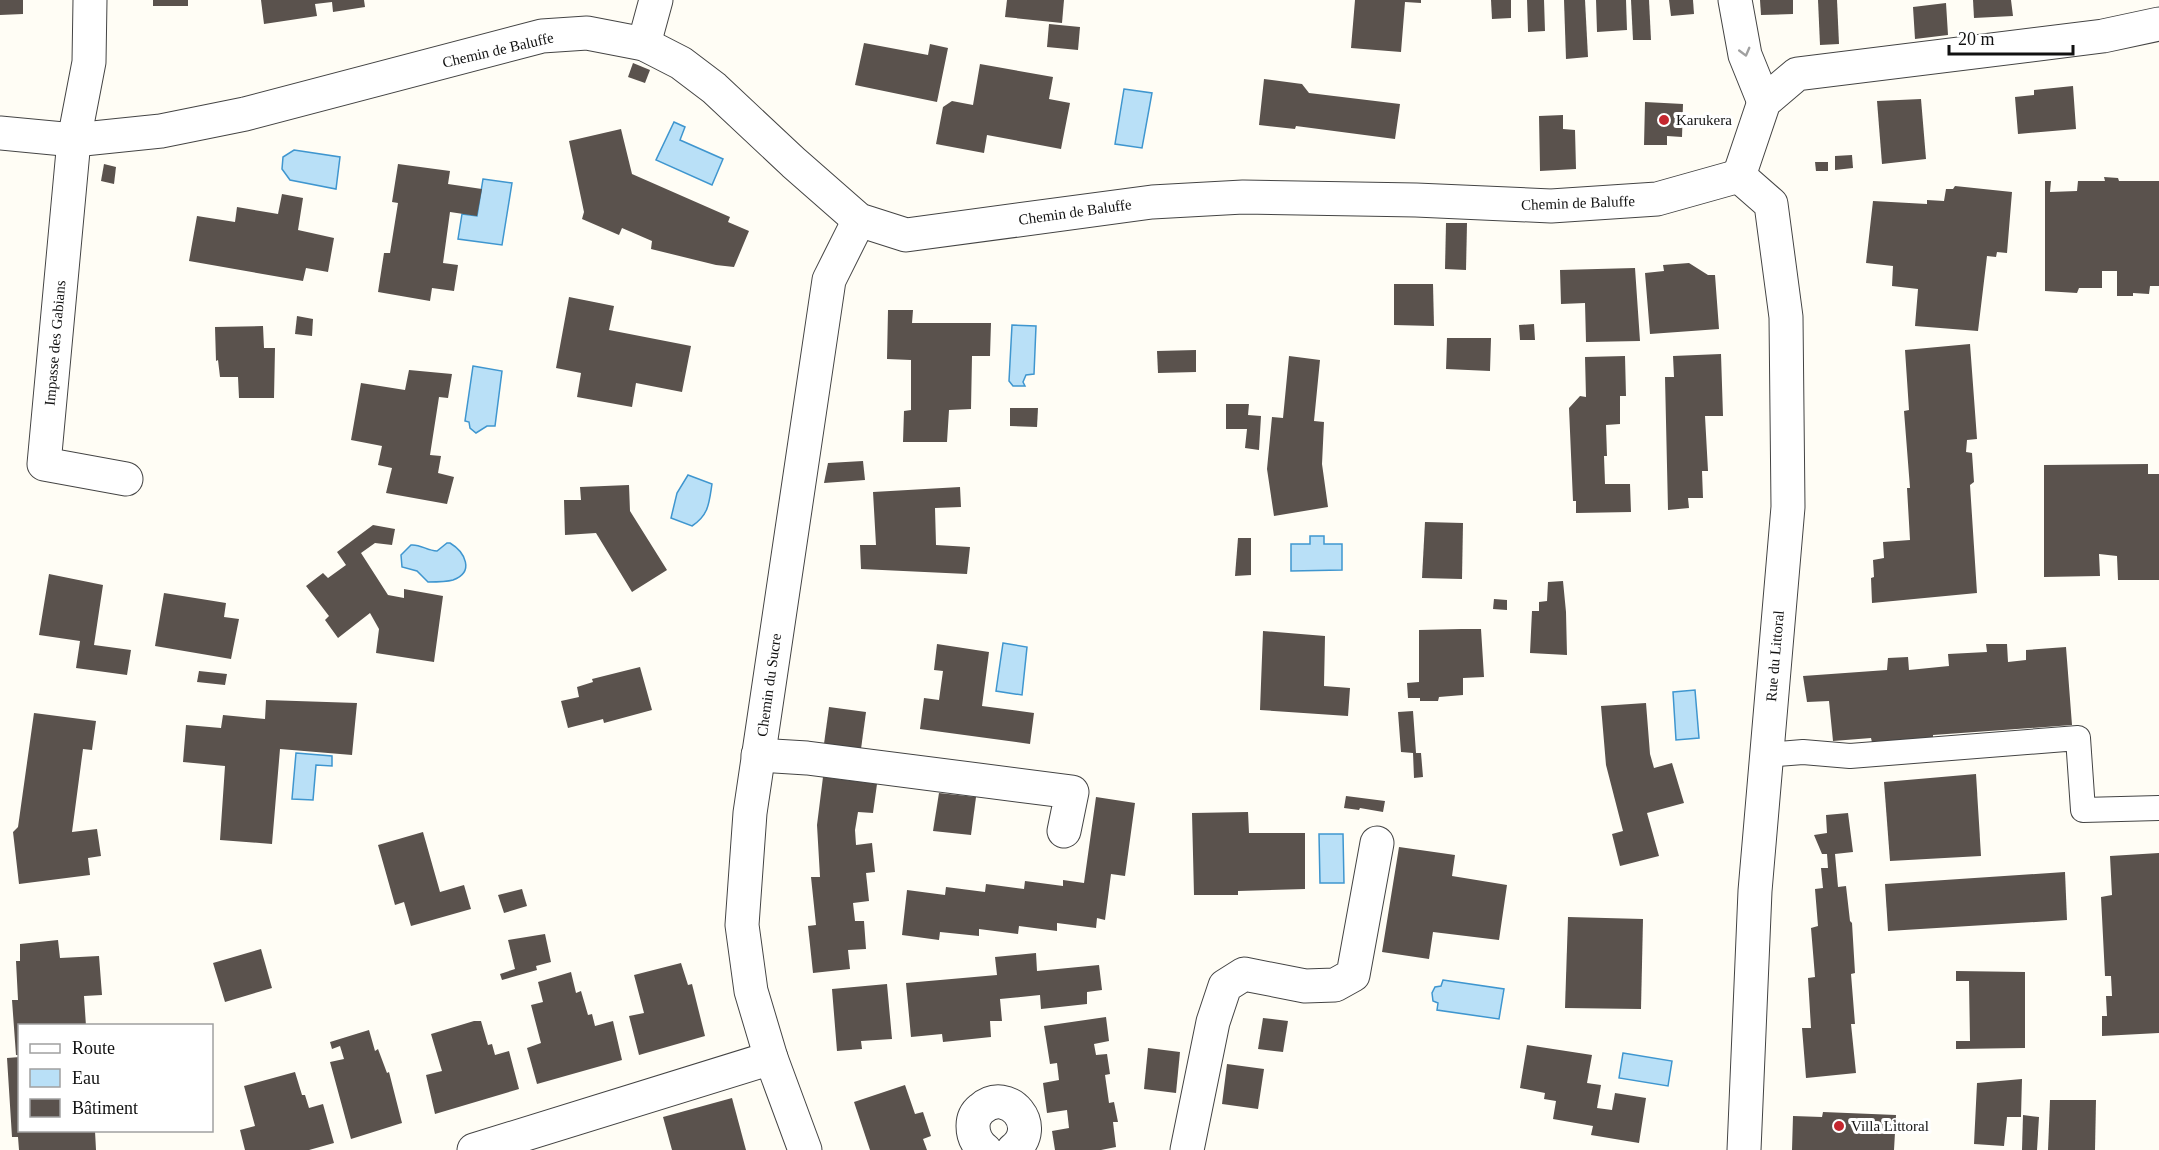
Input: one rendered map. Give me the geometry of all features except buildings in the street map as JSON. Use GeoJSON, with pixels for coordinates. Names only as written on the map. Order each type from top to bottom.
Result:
{"type":"FeatureCollection","features":[{"type":"Feature","properties":{"kind":"street"},"geometry":{"type":"LineString","coordinates":[[74,140],[89,62],[90,0]]}},
{"type":"Feature","properties":{"kind":"street"},"geometry":{"type":"LineString","coordinates":[[644,44],[656,0]]}},
{"type":"Feature","properties":{"kind":"street"},"geometry":{"type":"LineString","coordinates":[[1735,0],[1745,55],[1764,102]]}},
{"type":"Feature","properties":{"kind":"street"},"geometry":{"type":"LineString","coordinates":[[1739,176],[1764,102],[1797,74],[2103,36],[2159,24]]}},
{"type":"Feature","properties":{"kind":"street","name":"Chemin de Baluffe"},"geometry":{"type":"LineString","coordinates":[[0,133],[74,140],[161,131],[245,114],[542,36],[587,33],[644,44],[681,63],[714,88],[794,163],[860,220],[906,235],[1152,202],[1243,197],[1416,200],[1551,206],[1658,200],[1739,176]]}},
{"type":"Feature","properties":{"kind":"street","name":"Impasse des Gabians"},"geometry":{"type":"LineString","coordinates":[[74,140],[44,465],[126,479]]}},
{"type":"Feature","properties":{"kind":"street","name":"Rue du Littoral"},"geometry":{"type":"LineString","coordinates":[[1739,176],[1771,204],[1786,317],[1788,507],[1755,891],[1744,1150]]}},
{"type":"Feature","properties":{"kind":"street","name":"Chemin du Sucre"},"geometry":{"type":"LineString","coordinates":[[805,1150],[771,1058],[751,991],[742,925],[750,813],[829,280],[860,220]]}},
{"type":"Feature","properties":{"kind":"street"},"geometry":{"type":"LineString","coordinates":[[758,755],[807,758],[1072,792],[1064,831]]}},
{"type":"Feature","properties":{"kind":"street"},"geometry":{"type":"LineString","coordinates":[[1187,1150],[1213,1022],[1225,986],[1244,974],[1305,986],[1335,985],[1353,975],[1377,843]]}},
{"type":"Feature","properties":{"kind":"street"},"geometry":{"type":"LineString","coordinates":[[475,1150],[771,1058]]}},
{"type":"Feature","properties":{"kind":"street"},"geometry":{"type":"LineString","coordinates":[[985,1150],[978,1145],[973,1134],[973,1122],[978,1111],[987,1104],[999,1102],[1010,1104],[1025,1122],[1025,1134],[1020,1145],[1013,1150]]}},
{"type":"Feature","properties":{"kind":"lane"},"geometry":{"type":"LineString","coordinates":[[1766,755],[1803,752],[1850,756],[2078,738],[2083,810],[2159,808]]}},
{"type":"Feature","properties":{"kind":"water"},"geometry":{"type":"Polygon","coordinates":[[[1124,89],[1152,93],[1142,148],[1115,144],[1124,89]]]}},
{"type":"Feature","properties":{"kind":"water"},"geometry":{"type":"Polygon","coordinates":[[[674,122],[685,127],[680,140],[723,159],[712,185],[656,160],[674,122]]]}},
{"type":"Feature","properties":{"kind":"water"},"geometry":{"type":"Polygon","coordinates":[[[294,150],[340,157],[336,189],[290,180],[282,169],[283,157],[294,150]]]}},
{"type":"Feature","properties":{"kind":"water"},"geometry":{"type":"Polygon","coordinates":[[[483,179],[512,183],[502,245],[458,239],[462,214],[477,216],[483,179]]]}},
{"type":"Feature","properties":{"kind":"water"},"geometry":{"type":"Polygon","coordinates":[[[1012,325],[1036,326],[1034,374],[1026,375],[1023,382],[1025,386],[1013,386],[1009,381],[1012,325]]]}},
{"type":"Feature","properties":{"kind":"water"},"geometry":{"type":"Polygon","coordinates":[[[473,366],[502,371],[495,426],[487,426],[476,433],[470,428],[469,422],[465,421],[473,366]]]}},
{"type":"Feature","properties":{"kind":"water"},"geometry":{"type":"Polygon","coordinates":[[[688,475],[712,484],[705,513],[692,526],[671,518],[677,493],[688,475]]]}},
{"type":"Feature","properties":{"kind":"water"},"geometry":{"type":"Polygon","coordinates":[[[1310,536],[1324,536],[1324,544],[1342,544],[1342,570],[1291,571],[1291,544],[1310,544],[1310,536]]]}},
{"type":"Feature","properties":{"kind":"water"},"geometry":{"type":"Polygon","coordinates":[[[447,543],[460,551],[466,567],[460,576],[453,580],[428,582],[417,571],[402,567],[401,555],[411,545],[437,551],[447,543]]]}},
{"type":"Feature","properties":{"kind":"water"},"geometry":{"type":"Polygon","coordinates":[[[1003,643],[1027,647],[1022,695],[996,691],[1003,643]]]}},
{"type":"Feature","properties":{"kind":"water"},"geometry":{"type":"Polygon","coordinates":[[[1695,690],[1699,738],[1676,740],[1673,692],[1695,690]]]}},
{"type":"Feature","properties":{"kind":"water"},"geometry":{"type":"Polygon","coordinates":[[[296,753],[332,756],[332,766],[316,765],[313,800],[292,799],[296,753]]]}},
{"type":"Feature","properties":{"kind":"water"},"geometry":{"type":"Polygon","coordinates":[[[1319,834],[1343,834],[1344,883],[1320,883],[1319,834]]]}},
{"type":"Feature","properties":{"kind":"water"},"geometry":{"type":"Polygon","coordinates":[[[1443,980],[1504,989],[1499,1019],[1437,1010],[1438,1003],[1433,1001],[1432,993],[1435,987],[1441,986],[1443,980]]]}},
{"type":"Feature","properties":{"kind":"water"},"geometry":{"type":"Polygon","coordinates":[[[1623,1053],[1672,1061],[1668,1086],[1619,1078],[1623,1053]]]}},
{"type":"Feature","properties":{"kind":"place","name":"Karukera"},"geometry":{"type":"Point","coordinates":[1664,120]}},
{"type":"Feature","properties":{"kind":"place","name":"Villa Littoral"},"geometry":{"type":"Point","coordinates":[1839,1126]}}]}
